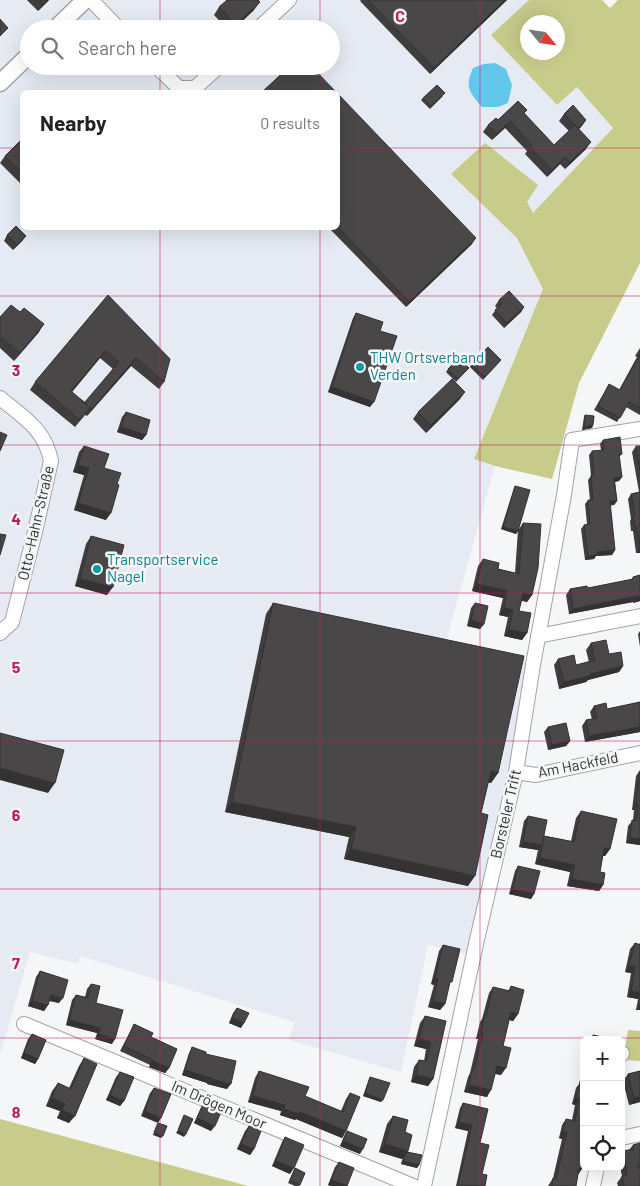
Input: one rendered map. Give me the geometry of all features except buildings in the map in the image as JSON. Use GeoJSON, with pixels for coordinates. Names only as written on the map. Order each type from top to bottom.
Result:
{"type":"FeatureCollection","features":[{"type":"Feature","properties":{"kind":"street"},"geometry":{"type":"LineString","coordinates":[[65,20],[85,0]]}},
{"type":"Feature","properties":{"kind":"street"},"geometry":{"type":"LineString","coordinates":[[91,0],[110,20]]}},
{"type":"Feature","properties":{"kind":"street"},"geometry":{"type":"LineString","coordinates":[[268,20],[289,0]]}},
{"type":"Feature","properties":{"kind":"street"},"geometry":{"type":"LineString","coordinates":[[0,83],[20,64]]}},
{"type":"Feature","properties":{"kind":"street"},"geometry":{"type":"LineString","coordinates":[[165,75],[179,88],[195,88],[209,75]]}},
{"type":"Feature","properties":{"kind":"street","name":"Otto-Hahn-Straße"},"geometry":{"type":"LineString","coordinates":[[0,398],[35,427],[49,449],[51,461],[12,622],[0,633]]}},
{"type":"Feature","properties":{"kind":"street","name":"Borsteler Trift"},"geometry":{"type":"LineString","coordinates":[[424,1186],[476,944],[516,772],[572,440],[640,429]]}},
{"type":"Feature","properties":{"kind":"street"},"geometry":{"type":"LineString","coordinates":[[538,636],[640,616]]}},
{"type":"Feature","properties":{"kind":"street","name":"Am Hackfeld"},"geometry":{"type":"LineString","coordinates":[[516,772],[536,775],[640,754]]}},
{"type":"Feature","properties":{"kind":"street","name":"Im Drögen Moor"},"geometry":{"type":"LineString","coordinates":[[24,1024],[413,1186]]}},
{"type":"Feature","properties":{"kind":"street"},"geometry":{"type":"LineString","coordinates":[[625,1137],[640,1134]]}},
{"type":"Feature","properties":{"kind":"street"},"geometry":{"type":"LineString","coordinates":[[593,1186],[596,1171]]}},
{"type":"Feature","properties":{"kind":"shaded area"},"geometry":{"type":"Polygon","coordinates":[[[0,0],[529,0],[492,35],[557,105],[577,87],[613,128],[533,214],[527,202],[451,174],[517,238],[544,289],[474,459],[495,466],[446,641],[532,661],[467,954],[428,945],[401,1072],[289,1040],[294,1022],[80,956],[78,964],[30,952],[0,1055],[0,0]]]}},
{"type":"Feature","properties":{"kind":"green space"},"geometry":{"type":"Polygon","coordinates":[[[529,0],[602,0],[610,8],[618,0],[640,0],[640,263],[579,383],[552,479],[495,466],[474,459],[543,289],[517,238],[451,174],[485,143],[538,185],[527,202],[533,213],[613,128],[577,87],[557,105],[491,35],[529,0]]]}},
{"type":"Feature","properties":{"kind":"green space"},"geometry":{"type":"Polygon","coordinates":[[[628,1030],[640,1031],[640,1061],[625,1060],[628,1030]]]}},
{"type":"Feature","properties":{"kind":"green space"},"geometry":{"type":"Polygon","coordinates":[[[0,1119],[248,1186],[0,1186],[0,1119]]]}},
{"type":"Feature","properties":{"kind":"water"},"geometry":{"type":"Polygon","coordinates":[[[495,63],[506,69],[512,85],[508,103],[498,107],[482,107],[470,89],[470,75],[473,68],[495,63]]]}},
{"type":"Feature","properties":{"kind":"place","name":"THW Ortsverband Verden"},"geometry":{"type":"Point","coordinates":[360,367]}},
{"type":"Feature","properties":{"kind":"place","name":"Transportservice Nagel"},"geometry":{"type":"Point","coordinates":[97,569]}}]}
